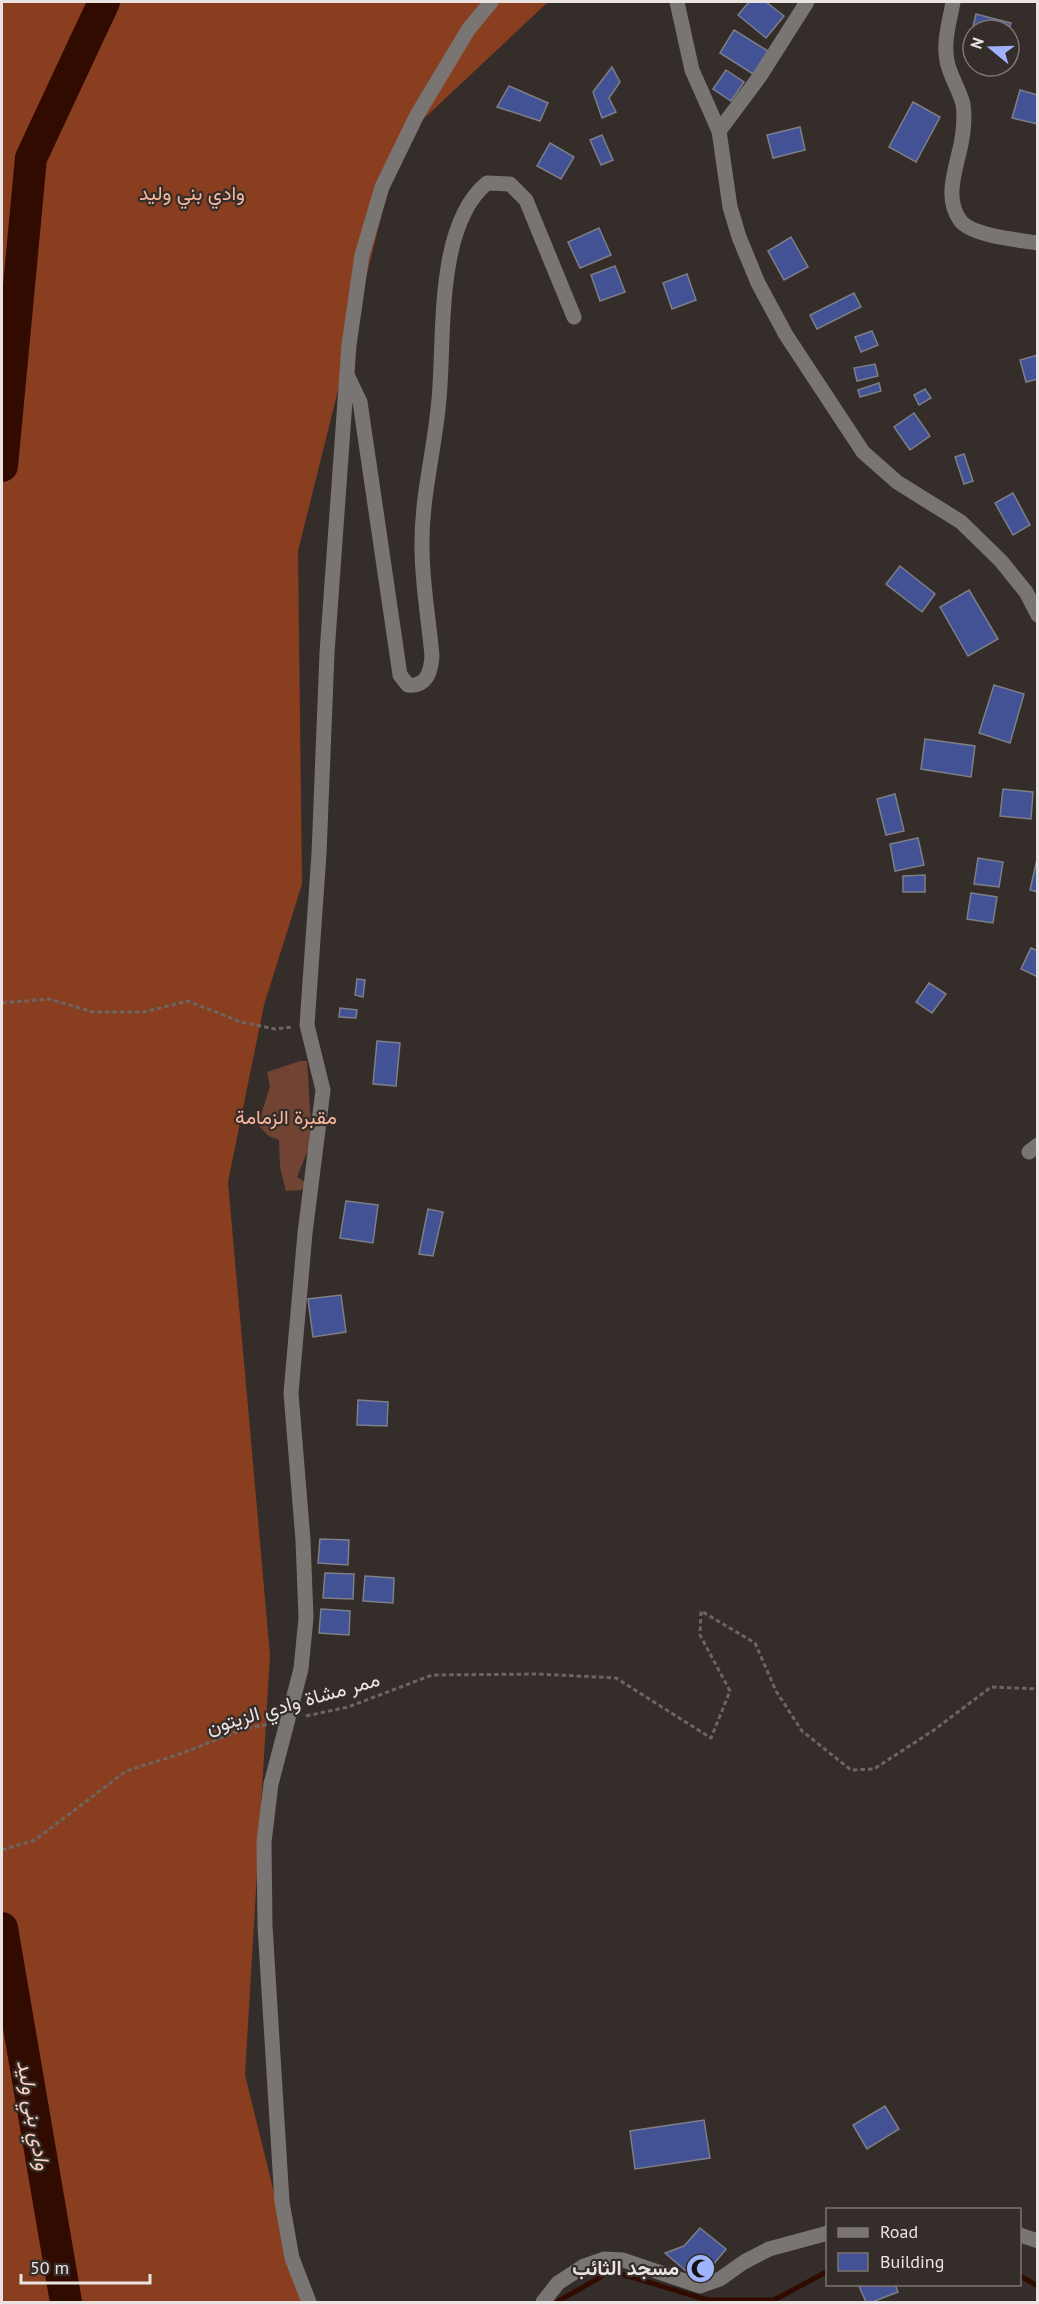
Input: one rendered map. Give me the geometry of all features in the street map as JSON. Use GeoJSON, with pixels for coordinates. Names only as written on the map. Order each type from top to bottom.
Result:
{"type":"FeatureCollection","features":[{"type":"Feature","properties":{"kind":"street"},"geometry":{"type":"LineString","coordinates":[[309,2302],[292,2258],[282,2202],[265,1926],[264,1842],[271,1784],[301,1669],[306,1618],[303,1540],[291,1393],[305,1233],[323,1090],[307,1025],[318,854],[327,653],[349,345],[362,255],[382,187],[417,115],[468,30],[491,2]]}},
{"type":"Feature","properties":{"kind":"street"},"geometry":{"type":"LineString","coordinates":[[677,2],[692,70],[719,131],[733,217],[758,283],[786,335],[863,452],[897,482],[962,522],[1026,592],[1038,615]]}},
{"type":"Feature","properties":{"kind":"street"},"geometry":{"type":"LineString","coordinates":[[719,131],[760,76],[807,2]]}},
{"type":"Feature","properties":{"kind":"street"},"geometry":{"type":"LineString","coordinates":[[953,2],[946,43],[947,60],[963,104],[963,130],[951,188],[954,207],[960,220],[966,226],[981,232],[1038,243]]}},
{"type":"Feature","properties":{"kind":"street"},"geometry":{"type":"LineString","coordinates":[[347,374],[360,402],[400,675],[408,685],[416,686],[423,682],[431,671],[432,656],[422,549],[423,510],[439,400],[446,275],[459,224],[476,192],[487,183],[510,184],[526,200],[574,317]]}},
{"type":"Feature","properties":{"kind":"street"},"geometry":{"type":"LineString","coordinates":[[543,2302],[558,2283],[584,2265],[604,2259],[623,2260],[700,2286],[720,2279],[744,2262],[769,2249],[826,2234]]}},
{"type":"Feature","properties":{"kind":"street"},"geometry":{"type":"LineString","coordinates":[[1021,2235],[1038,2241]]}},
{"type":"Feature","properties":{"kind":"path"},"geometry":{"type":"LineString","coordinates":[[2,1003],[49,999],[93,1012],[144,1012],[188,1001],[241,1022],[275,1029],[307,1025]]}},
{"type":"Feature","properties":{"kind":"path","name":"ممر مشاة وادي الزيتون"},"geometry":{"type":"LineString","coordinates":[[2,1850],[35,1840],[126,1771],[180,1754],[244,1729],[348,1707],[432,1676],[539,1674],[616,1678],[711,1738],[730,1691],[699,1635],[701,1611],[755,1643],[776,1691],[802,1731],[851,1770],[874,1769],[934,1730],[991,1687],[1038,1689]]}},
{"type":"Feature","properties":{"kind":"green space","name":"وادي بني وليد"},"geometry":{"type":"Polygon","coordinates":[[[2,2],[548,2],[400,141],[298,551],[302,884],[264,1005],[228,1182],[270,1655],[245,2075],[301,2302],[2,2302],[2,2]]]}},
{"type":"Feature","properties":{"kind":"green space","name":"مقبرة الزمامة"},"geometry":{"type":"Polygon","coordinates":[[[300,1061],[307,1061],[312,1140],[297,1177],[305,1182],[302,1190],[286,1191],[280,1167],[279,1140],[269,1136],[258,1125],[270,1086],[267,1072],[300,1061]]]}},
{"type":"Feature","properties":{"kind":"building"},"geometry":{"type":"Polygon","coordinates":[[[749,2],[766,2],[784,16],[766,38],[738,15],[749,2]]]}},
{"type":"Feature","properties":{"kind":"building"},"geometry":{"type":"Polygon","coordinates":[[[976,14],[992,18],[975,18],[976,14]]]}},
{"type":"Feature","properties":{"kind":"building"},"geometry":{"type":"Polygon","coordinates":[[[734,30],[768,51],[753,74],[720,53],[734,30]]]}},
{"type":"Feature","properties":{"kind":"building"},"geometry":{"type":"Polygon","coordinates":[[[612,67],[620,82],[609,98],[616,112],[602,118],[593,92],[612,67]]]}},
{"type":"Feature","properties":{"kind":"building"},"geometry":{"type":"Polygon","coordinates":[[[726,70],[744,82],[731,101],[713,89],[726,70]]]}},
{"type":"Feature","properties":{"kind":"building"},"geometry":{"type":"Polygon","coordinates":[[[509,86],[548,103],[540,121],[497,107],[509,86]]]}},
{"type":"Feature","properties":{"kind":"building"},"geometry":{"type":"Polygon","coordinates":[[[1020,90],[1038,95],[1038,124],[1012,118],[1020,90]]]}},
{"type":"Feature","properties":{"kind":"building"},"geometry":{"type":"Polygon","coordinates":[[[913,102],[940,117],[916,162],[889,147],[913,102]]]}},
{"type":"Feature","properties":{"kind":"building"},"geometry":{"type":"Polygon","coordinates":[[[800,127],[805,150],[773,158],[767,135],[800,127]]]}},
{"type":"Feature","properties":{"kind":"building"},"geometry":{"type":"Polygon","coordinates":[[[602,135],[613,160],[601,165],[590,140],[602,135]]]}},
{"type":"Feature","properties":{"kind":"building"},"geometry":{"type":"Polygon","coordinates":[[[550,143],[574,157],[561,179],[537,166],[550,143]]]}},
{"type":"Feature","properties":{"kind":"building"},"geometry":{"type":"Polygon","coordinates":[[[599,228],[611,255],[580,268],[568,242],[599,228]]]}},
{"type":"Feature","properties":{"kind":"building"},"geometry":{"type":"Polygon","coordinates":[[[791,237],[808,267],[784,280],[768,251],[791,237]]]}},
{"type":"Feature","properties":{"kind":"building"},"geometry":{"type":"Polygon","coordinates":[[[615,266],[625,292],[600,301],[591,275],[615,266]]]}},
{"type":"Feature","properties":{"kind":"building"},"geometry":{"type":"Polygon","coordinates":[[[687,274],[696,300],[672,309],[663,283],[687,274]]]}},
{"type":"Feature","properties":{"kind":"building"},"geometry":{"type":"Polygon","coordinates":[[[854,293],[861,307],[817,329],[810,315],[854,293]]]}},
{"type":"Feature","properties":{"kind":"building"},"geometry":{"type":"Polygon","coordinates":[[[872,331],[878,345],[861,352],[855,337],[872,331]]]}},
{"type":"Feature","properties":{"kind":"building"},"geometry":{"type":"Polygon","coordinates":[[[1038,355],[1038,379],[1026,382],[1020,360],[1038,355]]]}},
{"type":"Feature","properties":{"kind":"building"},"geometry":{"type":"Polygon","coordinates":[[[875,364],[878,376],[857,381],[854,368],[875,364]]]}},
{"type":"Feature","properties":{"kind":"building"},"geometry":{"type":"Polygon","coordinates":[[[879,383],[881,391],[860,397],[858,390],[879,383]]]}},
{"type":"Feature","properties":{"kind":"building"},"geometry":{"type":"Polygon","coordinates":[[[925,389],[931,398],[919,405],[914,395],[925,389]]]}},
{"type":"Feature","properties":{"kind":"building"},"geometry":{"type":"Polygon","coordinates":[[[914,413],[930,436],[910,450],[894,427],[914,413]]]}},
{"type":"Feature","properties":{"kind":"building"},"geometry":{"type":"Polygon","coordinates":[[[964,454],[973,481],[964,484],[955,457],[964,454]]]}},
{"type":"Feature","properties":{"kind":"building"},"geometry":{"type":"Polygon","coordinates":[[[1013,493],[1030,525],[1013,535],[995,503],[1013,493]]]}},
{"type":"Feature","properties":{"kind":"building"},"geometry":{"type":"Polygon","coordinates":[[[900,566],[935,594],[922,612],[886,584],[900,566]]]}},
{"type":"Feature","properties":{"kind":"building"},"geometry":{"type":"Polygon","coordinates":[[[969,590],[998,639],[968,656],[940,607],[969,590]]]}},
{"type":"Feature","properties":{"kind":"building"},"geometry":{"type":"Polygon","coordinates":[[[994,685],[1024,694],[1010,743],[979,733],[994,685]]]}},
{"type":"Feature","properties":{"kind":"building"},"geometry":{"type":"Polygon","coordinates":[[[925,739],[975,746],[971,777],[921,769],[925,739]]]}},
{"type":"Feature","properties":{"kind":"building"},"geometry":{"type":"Polygon","coordinates":[[[1003,789],[1033,792],[1031,819],[1000,816],[1003,789]]]}},
{"type":"Feature","properties":{"kind":"building"},"geometry":{"type":"Polygon","coordinates":[[[895,794],[904,831],[886,835],[877,799],[895,794]]]}},
{"type":"Feature","properties":{"kind":"building"},"geometry":{"type":"Polygon","coordinates":[[[918,838],[924,865],[895,871],[890,844],[918,838]]]}},
{"type":"Feature","properties":{"kind":"building"},"geometry":{"type":"Polygon","coordinates":[[[1038,855],[1038,892],[1030,890],[1038,855]]]}},
{"type":"Feature","properties":{"kind":"building"},"geometry":{"type":"Polygon","coordinates":[[[978,858],[1003,862],[999,887],[974,884],[978,858]]]}},
{"type":"Feature","properties":{"kind":"building"},"geometry":{"type":"Polygon","coordinates":[[[925,875],[925,892],[903,892],[903,876],[925,875]]]}},
{"type":"Feature","properties":{"kind":"building"},"geometry":{"type":"Polygon","coordinates":[[[971,893],[997,897],[993,923],[967,919],[971,893]]]}},
{"type":"Feature","properties":{"kind":"building"},"geometry":{"type":"Polygon","coordinates":[[[1031,948],[1038,951],[1038,977],[1021,969],[1031,948]]]}},
{"type":"Feature","properties":{"kind":"building"},"geometry":{"type":"Polygon","coordinates":[[[357,979],[365,980],[363,997],[355,995],[357,979]]]}},
{"type":"Feature","properties":{"kind":"building"},"geometry":{"type":"Polygon","coordinates":[[[929,983],[946,994],[932,1013],[916,1002],[929,983]]]}},
{"type":"Feature","properties":{"kind":"building"},"geometry":{"type":"Polygon","coordinates":[[[340,1008],[357,1010],[356,1018],[339,1017],[340,1008]]]}},
{"type":"Feature","properties":{"kind":"building"},"geometry":{"type":"Polygon","coordinates":[[[377,1041],[400,1043],[396,1086],[373,1084],[377,1041]]]}},
{"type":"Feature","properties":{"kind":"building"},"geometry":{"type":"Polygon","coordinates":[[[346,1201],[378,1205],[373,1243],[340,1238],[346,1201]]]}},
{"type":"Feature","properties":{"kind":"building"},"geometry":{"type":"Polygon","coordinates":[[[428,1209],[443,1212],[433,1256],[419,1254],[428,1209]]]}},
{"type":"Feature","properties":{"kind":"building"},"geometry":{"type":"Polygon","coordinates":[[[341,1295],[346,1332],[313,1337],[308,1299],[341,1295]]]}},
{"type":"Feature","properties":{"kind":"building"},"geometry":{"type":"Polygon","coordinates":[[[358,1400],[388,1402],[387,1426],[357,1425],[358,1400]]]}},
{"type":"Feature","properties":{"kind":"building"},"geometry":{"type":"Polygon","coordinates":[[[320,1539],[349,1540],[348,1565],[318,1563],[320,1539]]]}},
{"type":"Feature","properties":{"kind":"building"},"geometry":{"type":"Polygon","coordinates":[[[325,1573],[354,1574],[353,1599],[323,1598],[325,1573]]]}},
{"type":"Feature","properties":{"kind":"building"},"geometry":{"type":"Polygon","coordinates":[[[365,1576],[394,1578],[393,1603],[363,1601],[365,1576]]]}},
{"type":"Feature","properties":{"kind":"building"},"geometry":{"type":"Polygon","coordinates":[[[321,1609],[350,1611],[349,1635],[319,1633],[321,1609]]]}},
{"type":"Feature","properties":{"kind":"building"},"geometry":{"type":"Polygon","coordinates":[[[885,2106],[899,2129],[867,2149],[853,2125],[885,2106]]]}},
{"type":"Feature","properties":{"kind":"building"},"geometry":{"type":"Polygon","coordinates":[[[704,2120],[710,2158],[635,2169],[630,2131],[704,2120]]]}},
{"type":"Feature","properties":{"kind":"building"},"geometry":{"type":"Polygon","coordinates":[[[700,2228],[726,2249],[699,2282],[665,2253],[684,2246],[700,2228]]]}},
{"type":"Feature","properties":{"kind":"building"},"geometry":{"type":"Polygon","coordinates":[[[859,2286],[896,2286],[898,2292],[866,2302],[859,2286]]]}},
{"type":"Feature","properties":{"kind":"waterway","name":"وادي بني وليد"},"geometry":{"type":"LineString","coordinates":[[2,466],[31,158],[104,2]]}},
{"type":"Feature","properties":{"kind":"waterway","name":"وادي بني وليد"},"geometry":{"type":"LineString","coordinates":[[2,1928],[66,2302]]}},
{"type":"Feature","properties":{"kind":"waterway"},"geometry":{"type":"LineString","coordinates":[[557,2302],[611,2271],[708,2300],[774,2300],[826,2272]]}},
{"type":"Feature","properties":{"kind":"waterway"},"geometry":{"type":"LineString","coordinates":[[1021,2277],[1038,2286]]}},
{"type":"Feature","properties":{"kind":"place","name":"مسجد الثائب"},"geometry":{"type":"Point","coordinates":[700,2268]}}]}
